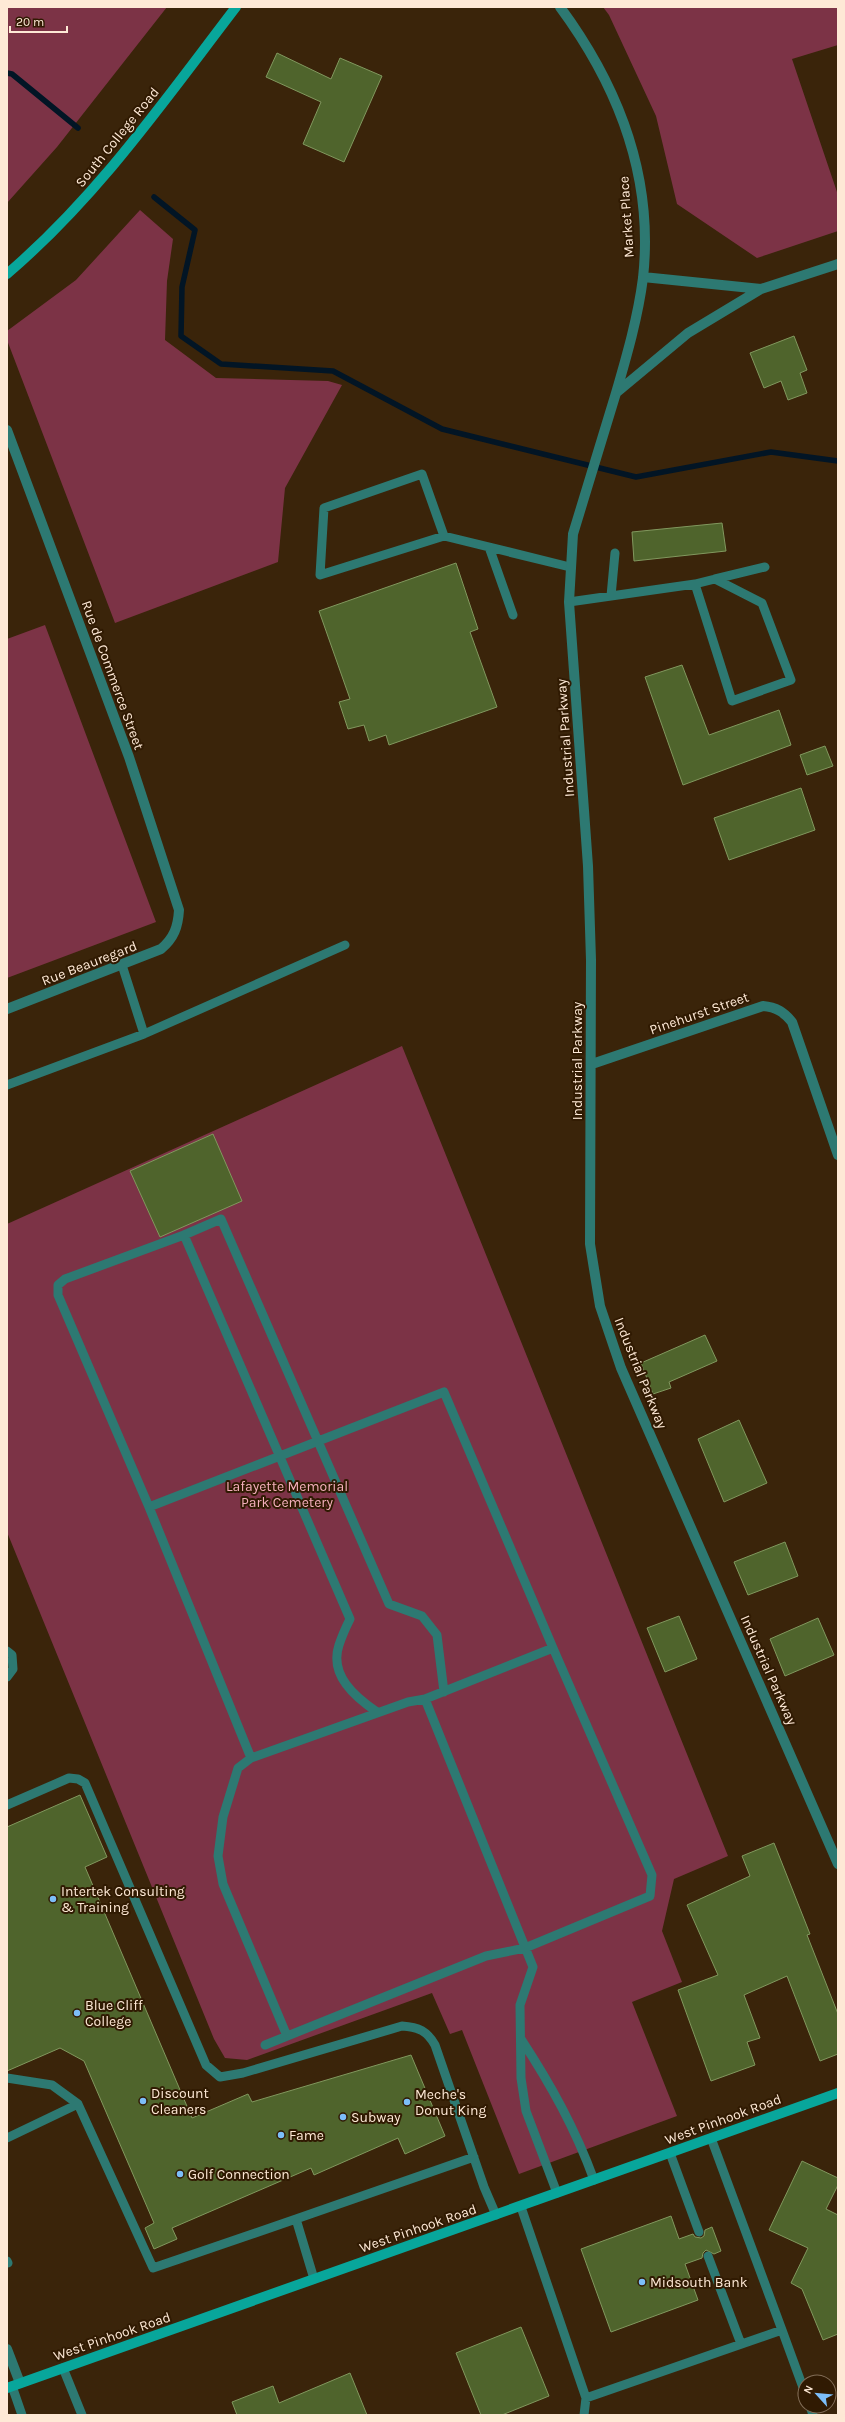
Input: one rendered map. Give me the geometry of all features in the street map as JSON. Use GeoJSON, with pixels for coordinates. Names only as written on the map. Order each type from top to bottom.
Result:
{"type":"FeatureCollection","features":[{"type":"Feature","properties":{"kind":"main road","name":"South College Road"},"geometry":{"type":"LineString","coordinates":[[7,274],[39,246],[84,201],[144,128],[236,7]]}},
{"type":"Feature","properties":{"kind":"main road","name":"West Pinhook Road"},"geometry":{"type":"LineString","coordinates":[[13,2386],[521,2207],[838,2093]]}},
{"type":"Feature","properties":{"kind":"street","name":"Market Place"},"geometry":{"type":"LineString","coordinates":[[560,7],[599,64],[621,111],[633,151],[641,190],[643,277],[629,348],[616,393]]}},
{"type":"Feature","properties":{"kind":"street"},"geometry":{"type":"LineString","coordinates":[[616,393],[688,333],[760,289],[838,264]]}},
{"type":"Feature","properties":{"kind":"street"},"geometry":{"type":"LineString","coordinates":[[643,277],[760,289]]}},
{"type":"Feature","properties":{"kind":"street","name":"Industrial Parkway"},"geometry":{"type":"LineString","coordinates":[[616,393],[576,522],[570,568],[569,602],[588,866],[592,1064],[590,1244],[600,1306],[609,1336],[838,1864]]}},
{"type":"Feature","properties":{"kind":"street","name":"Rue de Commerce Street"},"geometry":{"type":"LineString","coordinates":[[7,430],[131,764],[176,901],[178,923],[175,934]]}},
{"type":"Feature","properties":{"kind":"street","name":"Rue Beauregard"},"geometry":{"type":"LineString","coordinates":[[7,1009],[161,949],[175,934]]}},
{"type":"Feature","properties":{"kind":"street","name":"Pinehurst Street"},"geometry":{"type":"LineString","coordinates":[[592,1064],[763,1006],[771,1006],[785,1013],[792,1022],[838,1154]]}},
{"type":"Feature","properties":{"kind":"street"},"geometry":{"type":"LineString","coordinates":[[7,2349],[13,2386]]}},
{"type":"Feature","properties":{"kind":"lane"},"geometry":{"type":"LineString","coordinates":[[444,536],[422,474],[324,508],[320,575],[444,536],[570,568]]}},
{"type":"Feature","properties":{"kind":"lane"},"geometry":{"type":"LineString","coordinates":[[489,547],[513,615]]}},
{"type":"Feature","properties":{"kind":"lane"},"geometry":{"type":"LineString","coordinates":[[611,596],[615,553]]}},
{"type":"Feature","properties":{"kind":"lane"},"geometry":{"type":"LineString","coordinates":[[569,602],[695,584],[765,567]]}},
{"type":"Feature","properties":{"kind":"lane"},"geometry":{"type":"LineString","coordinates":[[695,584],[732,701],[791,680],[762,603],[715,579]]}},
{"type":"Feature","properties":{"kind":"lane"},"geometry":{"type":"LineString","coordinates":[[7,1085],[144,1034],[345,945]]}},
{"type":"Feature","properties":{"kind":"lane"},"geometry":{"type":"LineString","coordinates":[[122,965],[144,1034]]}},
{"type":"Feature","properties":{"kind":"lane"},"geometry":{"type":"LineString","coordinates":[[251,1758],[149,1507],[58,1295],[58,1285],[66,1279],[184,1235],[221,1219],[390,1604],[422,1616],[437,1635],[444,1692]]}},
{"type":"Feature","properties":{"kind":"lane"},"geometry":{"type":"LineString","coordinates":[[184,1235],[350,1619],[338,1646],[338,1672],[355,1698],[377,1712]]}},
{"type":"Feature","properties":{"kind":"lane"},"geometry":{"type":"LineString","coordinates":[[149,1507],[444,1392],[652,1875],[650,1896],[525,1948],[486,1956],[265,2045]]}},
{"type":"Feature","properties":{"kind":"lane"},"geometry":{"type":"LineString","coordinates":[[287,2036],[223,1884],[218,1856],[223,1817],[238,1768],[251,1758],[377,1712],[408,1702],[425,1699],[553,1648]]}},
{"type":"Feature","properties":{"kind":"lane"},"geometry":{"type":"LineString","coordinates":[[7,1651],[12,1656],[13,1669],[7,1677]]}},
{"type":"Feature","properties":{"kind":"lane"},"geometry":{"type":"LineString","coordinates":[[425,1699],[534,1967],[520,2005],[521,2078],[526,2111],[557,2193]]}},
{"type":"Feature","properties":{"kind":"lane"},"geometry":{"type":"LineString","coordinates":[[7,1805],[69,1778],[78,1779],[85,1784],[206,2065],[220,2077],[232,2076],[402,2026],[418,2027],[430,2035],[436,2045],[474,2157],[496,2215]]}},
{"type":"Feature","properties":{"kind":"lane"},"geometry":{"type":"LineString","coordinates":[[521,2039],[563,2107],[581,2143],[594,2180]]}},
{"type":"Feature","properties":{"kind":"lane"},"geometry":{"type":"LineString","coordinates":[[7,2078],[52,2085],[78,2104],[152,2268],[474,2157]]}},
{"type":"Feature","properties":{"kind":"lane"},"geometry":{"type":"LineString","coordinates":[[7,2138],[78,2104]]}},
{"type":"Feature","properties":{"kind":"lane"},"geometry":{"type":"LineString","coordinates":[[711,2138],[798,2374]]}},
{"type":"Feature","properties":{"kind":"lane"},"geometry":{"type":"LineString","coordinates":[[670,2153],[699,2232]]}},
{"type":"Feature","properties":{"kind":"lane"},"geometry":{"type":"LineString","coordinates":[[521,2207],[586,2398],[584,2415]]}},
{"type":"Feature","properties":{"kind":"lane"},"geometry":{"type":"LineString","coordinates":[[296,2219],[314,2279]]}},
{"type":"Feature","properties":{"kind":"lane"},"geometry":{"type":"LineString","coordinates":[[708,2256],[741,2344]]}},
{"type":"Feature","properties":{"kind":"lane"},"geometry":{"type":"LineString","coordinates":[[586,2398],[782,2330]]}},
{"type":"Feature","properties":{"kind":"lane"},"geometry":{"type":"LineString","coordinates":[[63,2368],[82,2415]]}},
{"type":"Feature","properties":{"kind":"lane"},"geometry":{"type":"LineString","coordinates":[[13,2386],[22,2415]]}},
{"type":"Feature","properties":{"kind":"green space"},"geometry":{"type":"Polygon","coordinates":[[[7,7],[167,7],[57,147],[7,203],[7,7]]]}},
{"type":"Feature","properties":{"kind":"green space"},"geometry":{"type":"Polygon","coordinates":[[[603,7],[838,7],[838,45],[792,59],[838,195],[838,231],[757,258],[677,204],[656,116],[609,15],[603,7]]]}},
{"type":"Feature","properties":{"kind":"green space"},"geometry":{"type":"Polygon","coordinates":[[[140,210],[173,239],[167,281],[165,340],[216,378],[328,381],[342,385],[285,488],[278,562],[115,623],[7,340],[7,331],[76,280],[140,210]]]}},
{"type":"Feature","properties":{"kind":"green space"},"geometry":{"type":"Polygon","coordinates":[[[45,625],[156,922],[7,978],[7,639],[45,625]]]}},
{"type":"Feature","properties":{"kind":"green space","name":"Lafayette Memorial Park Cemetery"},"geometry":{"type":"Polygon","coordinates":[[[402,1046],[728,1856],[674,1879],[662,1931],[682,1982],[632,2002],[677,2116],[519,2174],[462,2030],[450,2034],[432,1993],[247,2060],[225,2058],[214,2039],[7,1532],[7,1224],[402,1046]]]}},
{"type":"Feature","properties":{"kind":"building"},"geometry":{"type":"Polygon","coordinates":[[[277,53],[331,79],[340,58],[382,76],[344,162],[303,144],[321,102],[266,77],[277,53]]]}},
{"type":"Feature","properties":{"kind":"building"},"geometry":{"type":"Polygon","coordinates":[[[794,336],[807,370],[800,373],[807,393],[788,400],[781,381],[764,388],[750,353],[794,336]]]}},
{"type":"Feature","properties":{"kind":"building"},"geometry":{"type":"Polygon","coordinates":[[[722,523],[726,551],[634,561],[632,532],[722,523]]]}},
{"type":"Feature","properties":{"kind":"building"},"geometry":{"type":"Polygon","coordinates":[[[456,563],[478,629],[470,632],[497,707],[389,745],[386,735],[369,741],[364,725],[348,729],[339,702],[350,699],[319,611],[456,563]]]}},
{"type":"Feature","properties":{"kind":"building"},"geometry":{"type":"Polygon","coordinates":[[[682,665],[709,735],[779,710],[791,745],[683,785],[645,677],[682,665]]]}},
{"type":"Feature","properties":{"kind":"building"},"geometry":{"type":"Polygon","coordinates":[[[825,746],[833,766],[807,775],[800,755],[825,746]]]}},
{"type":"Feature","properties":{"kind":"building"},"geometry":{"type":"Polygon","coordinates":[[[801,788],[815,830],[729,860],[714,818],[801,788]]]}},
{"type":"Feature","properties":{"kind":"building"},"geometry":{"type":"Polygon","coordinates":[[[213,1134],[242,1201],[160,1237],[130,1171],[213,1134]]]}},
{"type":"Feature","properties":{"kind":"building"},"geometry":{"type":"Polygon","coordinates":[[[705,1335],[717,1361],[669,1382],[671,1388],[653,1394],[641,1363],[705,1335]]]}},
{"type":"Feature","properties":{"kind":"building"},"geometry":{"type":"Polygon","coordinates":[[[739,1420],[767,1483],[724,1502],[698,1439],[739,1420]]]}},
{"type":"Feature","properties":{"kind":"building"},"geometry":{"type":"Polygon","coordinates":[[[785,1542],[798,1576],[748,1595],[734,1562],[785,1542]]]}},
{"type":"Feature","properties":{"kind":"building"},"geometry":{"type":"Polygon","coordinates":[[[679,1616],[697,1659],[665,1672],[647,1628],[679,1616]]]}},
{"type":"Feature","properties":{"kind":"building"},"geometry":{"type":"Polygon","coordinates":[[[818,1618],[834,1655],[785,1676],[770,1639],[818,1618]]]}},
{"type":"Feature","properties":{"kind":"building"},"geometry":{"type":"Polygon","coordinates":[[[80,1795],[107,1857],[85,1867],[192,2118],[248,2094],[252,2102],[411,2055],[445,2136],[405,2154],[398,2138],[314,2175],[311,2168],[172,2228],[177,2239],[154,2249],[145,2228],[154,2223],[84,2061],[60,2048],[7,2071],[7,1827],[80,1795]]]}},
{"type":"Feature","properties":{"kind":"building"},"geometry":{"type":"Polygon","coordinates":[[[774,1843],[810,1934],[807,1935],[838,2014],[838,2054],[820,2061],[787,1976],[744,1995],[760,2038],[747,2042],[755,2065],[711,2081],[678,1990],[718,1975],[687,1905],[750,1876],[742,1856],[774,1843]]]}},
{"type":"Feature","properties":{"kind":"building"},"geometry":{"type":"Polygon","coordinates":[[[802,2161],[838,2178],[838,2185],[826,2209],[838,2215],[838,2334],[823,2340],[802,2289],[791,2283],[808,2248],[769,2230],[802,2161]]]}},
{"type":"Feature","properties":{"kind":"building","name":"Midsouth Bank"},"geometry":{"type":"Polygon","coordinates":[[[671,2216],[679,2239],[693,2234],[695,2237],[701,2238],[704,2236],[705,2230],[712,2227],[721,2251],[714,2254],[706,2250],[703,2253],[702,2258],[685,2264],[698,2300],[611,2332],[581,2249],[671,2216]]]}},
{"type":"Feature","properties":{"kind":"building"},"geometry":{"type":"Polygon","coordinates":[[[521,2327],[549,2396],[502,2415],[481,2415],[456,2353],[521,2327]]]}},
{"type":"Feature","properties":{"kind":"building"},"geometry":{"type":"Polygon","coordinates":[[[350,2373],[367,2415],[237,2415],[232,2402],[273,2386],[279,2403],[350,2373]]]}},
{"type":"Feature","properties":{"kind":"waterway"},"geometry":{"type":"LineString","coordinates":[[7,73],[12,74],[78,128]]}},
{"type":"Feature","properties":{"kind":"waterway"},"geometry":{"type":"LineString","coordinates":[[154,197],[195,230],[182,287],[181,336],[221,364],[333,371],[442,429],[636,477],[771,452],[838,461]]}},
{"type":"Feature","properties":{"kind":"place","name":"Intertek Consulting & Training"},"geometry":{"type":"Point","coordinates":[53,1899]}},
{"type":"Feature","properties":{"kind":"place","name":"Blue Cliff College"},"geometry":{"type":"Point","coordinates":[77,2013]}},
{"type":"Feature","properties":{"kind":"place","name":"Discount Cleaners"},"geometry":{"type":"Point","coordinates":[143,2101]}},
{"type":"Feature","properties":{"kind":"place","name":"Meche's Donut King"},"geometry":{"type":"Point","coordinates":[407,2102]}},
{"type":"Feature","properties":{"kind":"place","name":"Subway"},"geometry":{"type":"Point","coordinates":[343,2117]}},
{"type":"Feature","properties":{"kind":"place","name":"Fame"},"geometry":{"type":"Point","coordinates":[281,2135]}},
{"type":"Feature","properties":{"kind":"place","name":"Golf Connection"},"geometry":{"type":"Point","coordinates":[180,2174]}},
{"type":"Feature","properties":{"kind":"place","name":"Midsouth Bank"},"geometry":{"type":"Point","coordinates":[642,2282]}}]}
